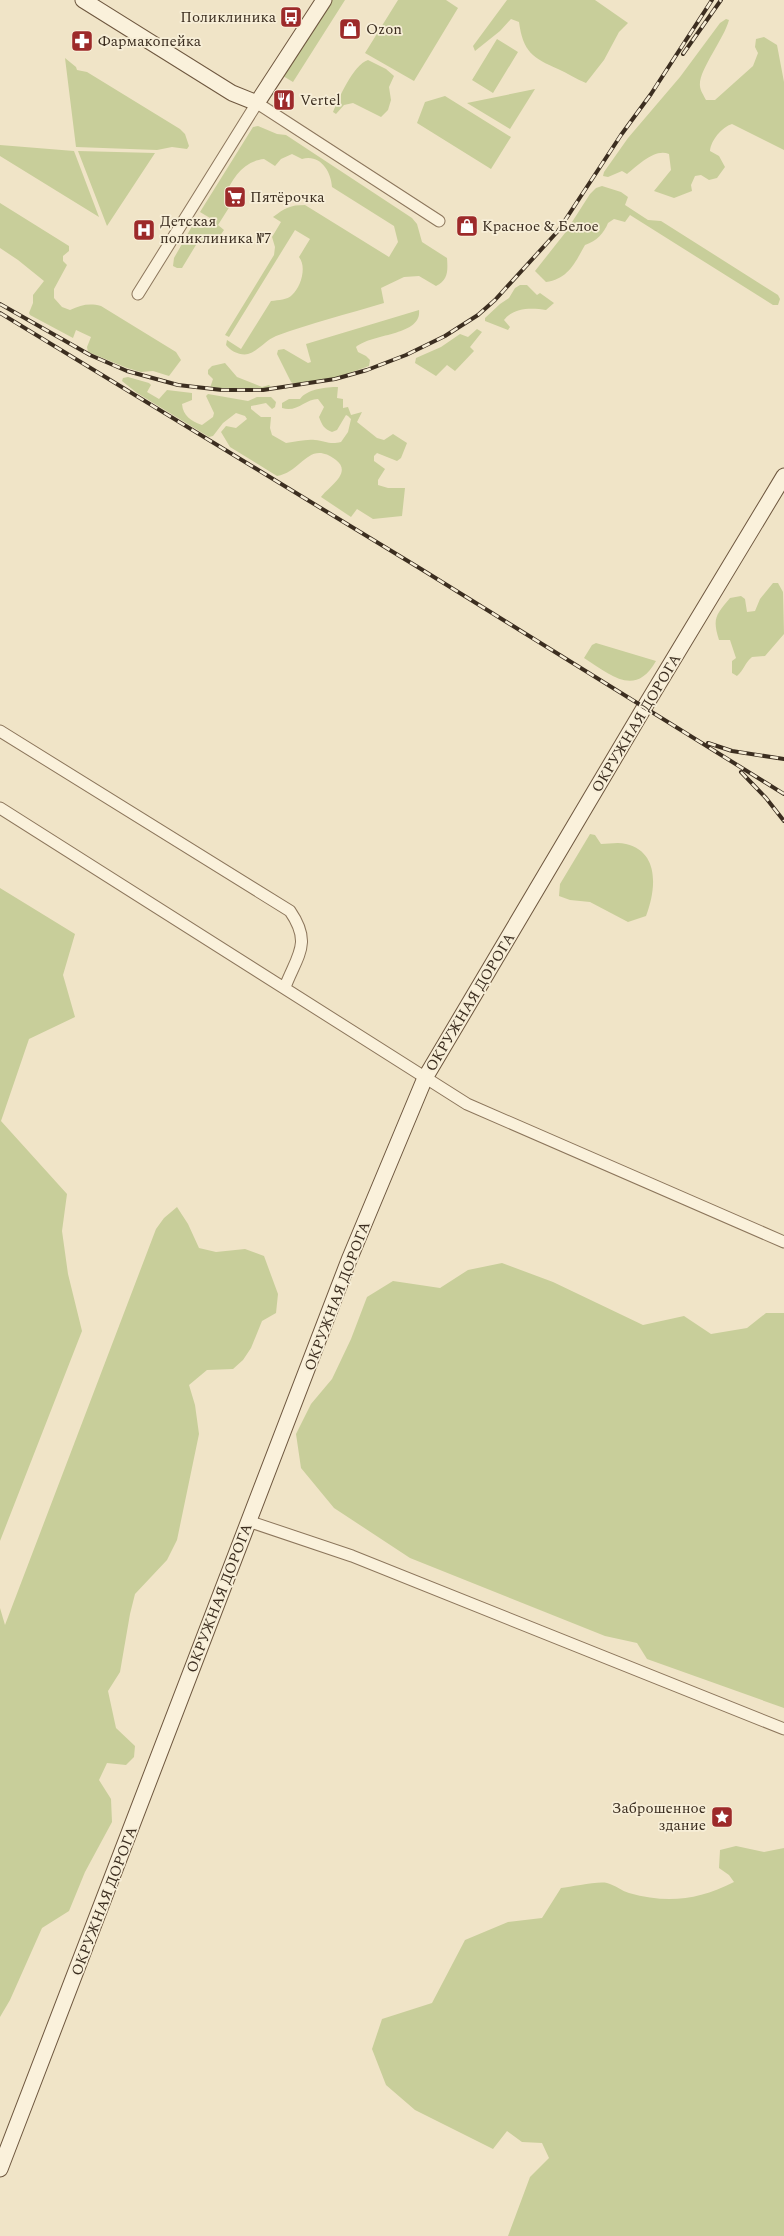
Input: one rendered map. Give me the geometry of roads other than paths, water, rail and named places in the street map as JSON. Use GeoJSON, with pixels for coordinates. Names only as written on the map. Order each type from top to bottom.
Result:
{"type":"FeatureCollection","features":[{"type":"Feature","properties":{"kind":"main road"},"geometry":{"type":"LineString","coordinates":[[83,0],[232,92],[257,103],[324,0]]}},
{"type":"Feature","properties":{"kind":"main road","name":"ОКРУЖНАЯ ДОРОГА"},"geometry":{"type":"LineString","coordinates":[[0,2169],[349,1260],[425,1078],[644,708],[784,476]]}},
{"type":"Feature","properties":{"kind":"street"},"geometry":{"type":"LineString","coordinates":[[138,294],[257,103],[439,221]]}},
{"type":"Feature","properties":{"kind":"street"},"geometry":{"type":"LineString","coordinates":[[0,732],[290,911],[299,925],[303,941],[284,987]]}},
{"type":"Feature","properties":{"kind":"street"},"geometry":{"type":"LineString","coordinates":[[0,808],[467,1104],[784,1242]]}},
{"type":"Feature","properties":{"kind":"street"},"geometry":{"type":"LineString","coordinates":[[248,1522],[352,1556],[784,1729]]}},
{"type":"Feature","properties":{"kind":"railway"},"geometry":{"type":"LineString","coordinates":[[0,304],[90,355],[127,371],[178,385],[222,390],[263,390],[335,379],[367,370],[406,355],[445,336],[478,315],[495,300],[558,231],[621,135],[651,94],[712,0]]}},
{"type":"Feature","properties":{"kind":"railway"},"geometry":{"type":"LineString","coordinates":[[683,54],[721,0]]}},
{"type":"Feature","properties":{"kind":"railway"},"geometry":{"type":"LineString","coordinates":[[0,313],[421,569],[784,794]]}},
{"type":"Feature","properties":{"kind":"railway"},"geometry":{"type":"LineString","coordinates":[[708,743],[732,751],[784,759]]}},
{"type":"Feature","properties":{"kind":"railway"},"geometry":{"type":"LineString","coordinates":[[741,772],[766,798],[784,821]]}},
{"type":"Feature","properties":{"kind":"place","name":"Поликлиника"},"geometry":{"type":"Point","coordinates":[291,17]}},
{"type":"Feature","properties":{"kind":"place","name":"Ozon"},"geometry":{"type":"Point","coordinates":[350,29]}},
{"type":"Feature","properties":{"kind":"place","name":"Фармакопейка"},"geometry":{"type":"Point","coordinates":[82,41]}},
{"type":"Feature","properties":{"kind":"place","name":"Vertel"},"geometry":{"type":"Point","coordinates":[284,100]}},
{"type":"Feature","properties":{"kind":"place","name":"Пятёрочка"},"geometry":{"type":"Point","coordinates":[235,197]}},
{"type":"Feature","properties":{"kind":"place","name":"Красное & Белое"},"geometry":{"type":"Point","coordinates":[467,226]}},
{"type":"Feature","properties":{"kind":"place","name":"Детская поликлиника №7"},"geometry":{"type":"Point","coordinates":[144,230]}},
{"type":"Feature","properties":{"kind":"place","name":"Заброшенное здание"},"geometry":{"type":"Point","coordinates":[722,1817]}}]}
